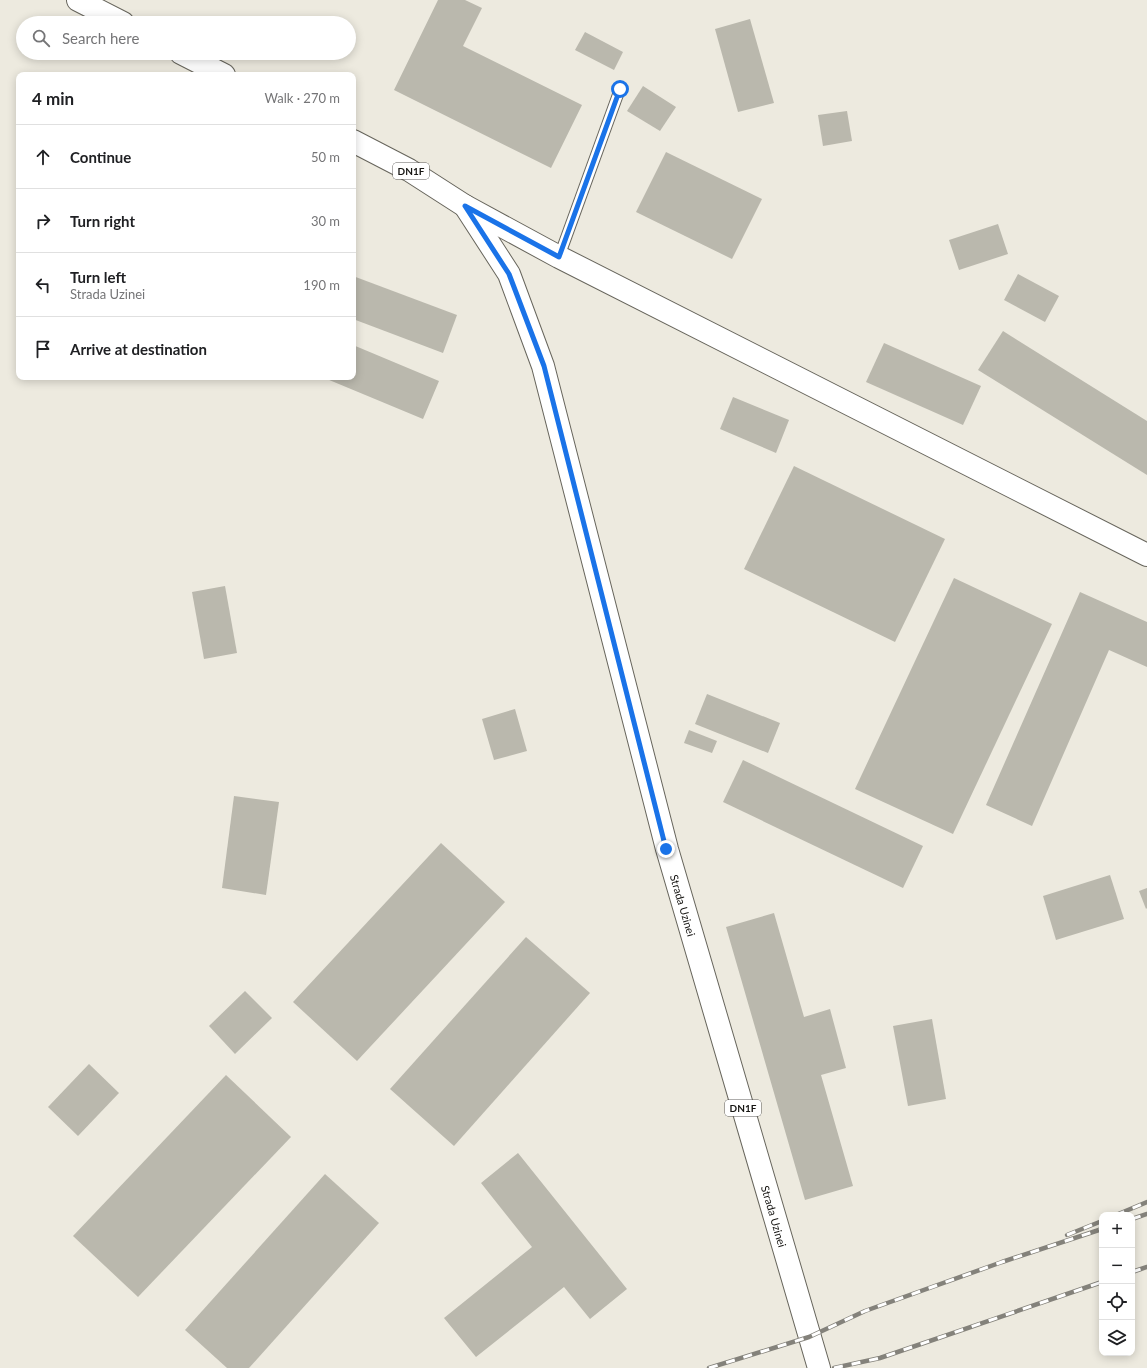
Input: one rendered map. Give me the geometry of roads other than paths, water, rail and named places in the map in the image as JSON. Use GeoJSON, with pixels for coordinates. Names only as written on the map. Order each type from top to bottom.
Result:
{"type":"FeatureCollection","features":[{"type":"Feature","properties":{"kind":"main road"},"geometry":{"type":"LineString","coordinates":[[78,0],[109,16]]}},
{"type":"Feature","properties":{"kind":"main road"},"geometry":{"type":"LineString","coordinates":[[195,60],[218,72]]}},
{"type":"Feature","properties":{"kind":"main road","name":"Strada Uzinei"},"geometry":{"type":"LineString","coordinates":[[356,143],[409,170],[465,206],[509,274],[544,366],[666,849],[820,1368]]}},
{"type":"Feature","properties":{"kind":"main road"},"geometry":{"type":"LineString","coordinates":[[465,206],[559,257],[1147,555]]}},
{"type":"Feature","properties":{"kind":"lane"},"geometry":{"type":"LineString","coordinates":[[559,257],[620,89]]}},
{"type":"Feature","properties":{"kind":"railway"},"geometry":{"type":"LineString","coordinates":[[1123,1212],[1147,1202]]}},
{"type":"Feature","properties":{"kind":"railway"},"geometry":{"type":"LineString","coordinates":[[1135,1218],[1147,1214]]}},
{"type":"Feature","properties":{"kind":"railway"},"geometry":{"type":"LineString","coordinates":[[1067,1235],[1099,1222]]}},
{"type":"Feature","properties":{"kind":"railway"},"geometry":{"type":"LineString","coordinates":[[709,1368],[809,1337],[865,1311],[1002,1262],[1099,1230]]}},
{"type":"Feature","properties":{"kind":"railway"},"geometry":{"type":"LineString","coordinates":[[1135,1271],[1147,1267]]}},
{"type":"Feature","properties":{"kind":"railway"},"geometry":{"type":"LineString","coordinates":[[834,1368],[880,1358],[1099,1283]]}}]}
